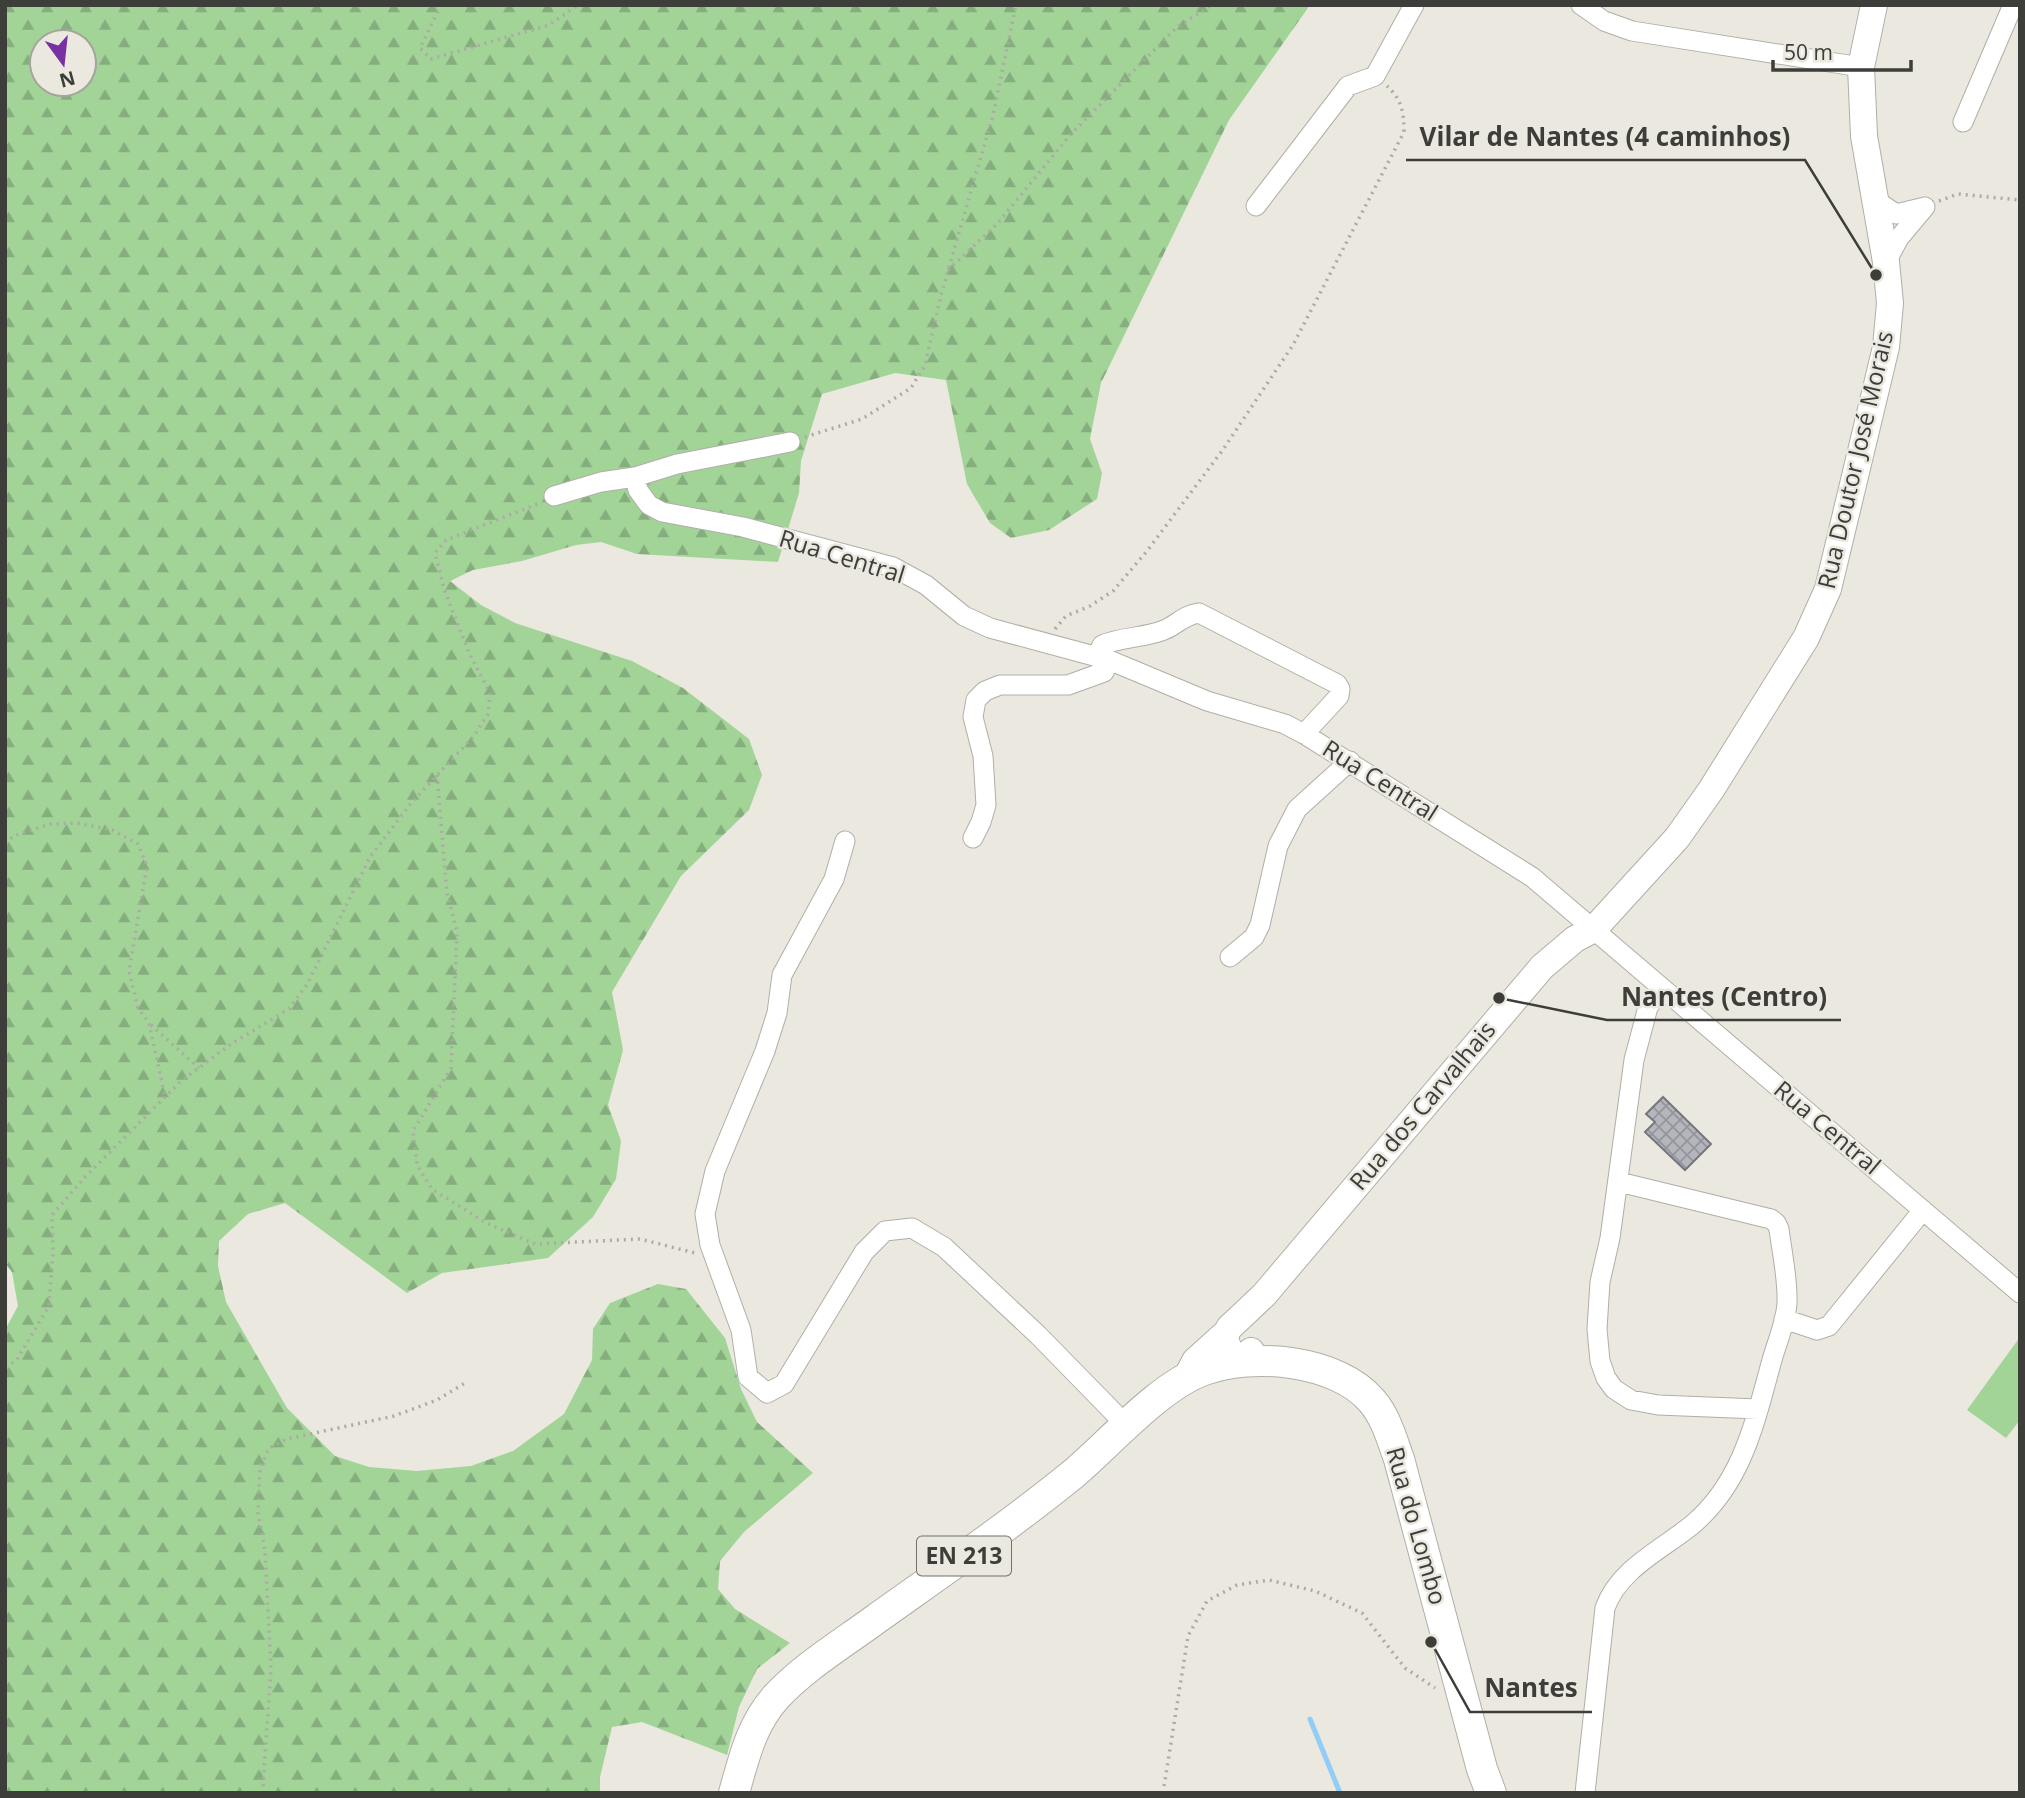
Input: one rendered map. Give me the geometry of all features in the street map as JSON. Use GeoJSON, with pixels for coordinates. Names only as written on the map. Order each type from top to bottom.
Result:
{"type":"FeatureCollection","features":[{"type":"Feature","properties":{"kind":"main road","name":"Rua Doutor José Morais"},"geometry":{"type":"LineString","coordinates":[[1594,929],[1677,838],[1711,790],[1806,638],[1828,589],[1886,346],[1890,303],[1886,262],[1864,136],[1861,67],[1874,5]]}},
{"type":"Feature","properties":{"kind":"main road","name":"Rua dos Carvalhais"},"geometry":{"type":"LineString","coordinates":[[1246,1345],[1264,1295],[1542,967],[1575,939],[1594,929]]}},
{"type":"Feature","properties":{"kind":"main road","name":"EN 213"},"geometry":{"type":"LineString","coordinates":[[734,1793],[749,1740],[759,1718],[795,1678],[1072,1475],[1167,1391],[1246,1345]]}},
{"type":"Feature","properties":{"kind":"main road","name":"Rua do Lombo"},"geometry":{"type":"LineString","coordinates":[[1246,1345],[1333,1373],[1357,1386],[1375,1404],[1399,1459],[1482,1769],[1491,1793]]}},
{"type":"Feature","properties":{"kind":"street"},"geometry":{"type":"LineString","coordinates":[[1256,206],[1348,86],[1375,76],[1414,5]]}},
{"type":"Feature","properties":{"kind":"street"},"geometry":{"type":"LineString","coordinates":[[1581,5],[1604,21],[1632,31],[1861,67]]}},
{"type":"Feature","properties":{"kind":"street"},"geometry":{"type":"LineString","coordinates":[[1963,122],[2013,5]]}},
{"type":"Feature","properties":{"kind":"street"},"geometry":{"type":"LineString","coordinates":[[1874,199],[1896,214],[1925,207]]}},
{"type":"Feature","properties":{"kind":"street"},"geometry":{"type":"LineString","coordinates":[[1886,262],[1899,238],[1925,207]]}},
{"type":"Feature","properties":{"kind":"street"},"geometry":{"type":"LineString","coordinates":[[554,496],[677,464],[790,442]]}},
{"type":"Feature","properties":{"kind":"street","name":"Rua Central"},"geometry":{"type":"LineString","coordinates":[[635,477],[638,490],[649,505],[662,512],[743,527],[893,567],[926,584],[964,616],[990,628],[1103,659],[1206,701],[1285,724],[1350,761],[1532,877],[2020,1293]]}},
{"type":"Feature","properties":{"kind":"street"},"geometry":{"type":"LineString","coordinates":[[973,838],[986,805],[983,757],[973,717],[976,700],[985,691],[1000,685],[1068,685],[1104,672],[1102,645],[1119,638],[1160,632],[1189,614],[1199,613],[1337,684],[1340,689],[1339,696],[1304,734]]}},
{"type":"Feature","properties":{"kind":"street"},"geometry":{"type":"LineString","coordinates":[[1230,957],[1254,937],[1260,925],[1279,846],[1297,809],[1350,761]]}},
{"type":"Feature","properties":{"kind":"street"},"geometry":{"type":"LineString","coordinates":[[845,841],[834,879],[782,975],[777,1013],[765,1051],[715,1171],[705,1214],[714,1258],[741,1330],[748,1377],[767,1393],[784,1384],[864,1252],[885,1231],[912,1228],[944,1247],[1038,1335],[1127,1426]]}},
{"type":"Feature","properties":{"kind":"street"},"geometry":{"type":"LineString","coordinates":[[1662,988],[1648,1007],[1634,1060],[1619,1182],[1600,1282],[1597,1329],[1600,1361],[1606,1378],[1614,1389],[1631,1400],[1658,1405],[1758,1409]]}},
{"type":"Feature","properties":{"kind":"street"},"geometry":{"type":"LineString","coordinates":[[1585,1793],[1605,1608],[1610,1592],[1619,1580],[1693,1524],[1718,1500],[1734,1475],[1748,1444],[1787,1304],[1779,1229],[1771,1219],[1619,1182]]}},
{"type":"Feature","properties":{"kind":"street"},"geometry":{"type":"LineString","coordinates":[[1784,1318],[1817,1330],[1829,1326],[1923,1210]]}},
{"type":"Feature","properties":{"kind":"path"},"geometry":{"type":"LineString","coordinates":[[441,5],[420,48],[431,59],[550,25],[578,5]]}},
{"type":"Feature","properties":{"kind":"path"},"geometry":{"type":"LineString","coordinates":[[790,442],[862,419],[911,388],[925,365],[948,271],[993,115],[1016,5]]}},
{"type":"Feature","properties":{"kind":"path"},"geometry":{"type":"LineString","coordinates":[[948,271],[997,224],[1071,134],[1167,37],[1177,27],[1212,5]]}},
{"type":"Feature","properties":{"kind":"path"},"geometry":{"type":"LineString","coordinates":[[1051,644],[1056,626],[1066,616],[1090,606],[1113,591],[1147,551],[1222,451],[1293,345],[1404,132],[1404,116],[1399,97],[1375,76]]}},
{"type":"Feature","properties":{"kind":"path"},"geometry":{"type":"LineString","coordinates":[[1925,207],[1958,194],[2020,200]]}},
{"type":"Feature","properties":{"kind":"path"},"geometry":{"type":"LineString","coordinates":[[5,1366],[16,1361],[48,1306],[54,1252],[52,1215],[85,1177],[165,1097],[232,1044],[289,1009],[308,983],[370,857],[412,802],[474,736],[488,714],[490,693],[469,653],[444,589],[435,553],[446,540],[529,509],[554,496]]}},
{"type":"Feature","properties":{"kind":"path"},"geometry":{"type":"LineString","coordinates":[[437,775],[447,893],[457,932],[451,1068],[414,1130],[417,1165],[432,1189],[486,1223],[535,1244],[639,1239],[714,1258]]}},
{"type":"Feature","properties":{"kind":"path"},"geometry":{"type":"LineString","coordinates":[[5,843],[14,836],[50,824],[76,823],[111,830],[138,844],[147,866],[129,971],[138,1008],[149,1023],[199,1068]]}},
{"type":"Feature","properties":{"kind":"path"},"geometry":{"type":"LineString","coordinates":[[149,1023],[165,1097]]}},
{"type":"Feature","properties":{"kind":"path"},"geometry":{"type":"LineString","coordinates":[[265,1793],[263,1784],[271,1669],[265,1550],[258,1513],[260,1469],[270,1448],[287,1439],[394,1416],[437,1400],[465,1383]]}},
{"type":"Feature","properties":{"kind":"path"},"geometry":{"type":"LineString","coordinates":[[1163,1793],[1188,1636],[1207,1601],[1237,1585],[1269,1580],[1315,1591],[1362,1613],[1405,1668],[1435,1688]]}},
{"type":"Feature","properties":{"kind":"green space"},"geometry":{"type":"Polygon","coordinates":[[[5,5],[1310,5],[1229,120],[1101,383],[1090,439],[1102,473],[1097,499],[1049,530],[1011,538],[990,523],[967,484],[946,380],[895,373],[822,394],[801,461],[799,493],[778,562],[637,554],[601,542],[576,545],[522,561],[473,570],[450,581],[481,605],[515,623],[632,661],[683,688],[749,739],[762,775],[749,810],[681,876],[612,992],[623,1050],[608,1105],[621,1141],[616,1179],[593,1217],[548,1258],[442,1273],[407,1293],[285,1203],[248,1214],[219,1241],[218,1266],[226,1302],[287,1408],[335,1456],[369,1467],[417,1471],[471,1466],[513,1451],[564,1414],[592,1360],[593,1329],[610,1303],[658,1284],[686,1289],[725,1338],[741,1389],[757,1422],[813,1473],[744,1532],[720,1561],[718,1589],[735,1609],[790,1643],[757,1669],[739,1707],[727,1755],[642,1722],[612,1727],[600,1777],[600,1793],[5,1793],[5,1330],[18,1306],[12,1272],[5,1263],[5,5]]]}},
{"type":"Feature","properties":{"kind":"green space"},"geometry":{"type":"Polygon","coordinates":[[[2020,1337],[2020,1420],[2006,1438],[1967,1410],[2020,1337]]]}},
{"type":"Feature","properties":{"kind":"building"},"geometry":{"type":"Polygon","coordinates":[[[1663,1097],[1711,1144],[1685,1170],[1645,1132],[1655,1122],[1646,1114],[1663,1097]]]}},
{"type":"Feature","properties":{"kind":"waterway"},"geometry":{"type":"LineString","coordinates":[[1310,1719],[1340,1793]]}},
{"type":"Feature","properties":{"kind":"place","name":"Vilar de Nantes (4 caminhos)"},"geometry":{"type":"Point","coordinates":[1876,275]}},
{"type":"Feature","properties":{"kind":"place","name":"Nantes (Centro)"},"geometry":{"type":"Point","coordinates":[1499,998]}},
{"type":"Feature","properties":{"kind":"place","name":"Nantes"},"geometry":{"type":"Point","coordinates":[1431,1642]}}]}
